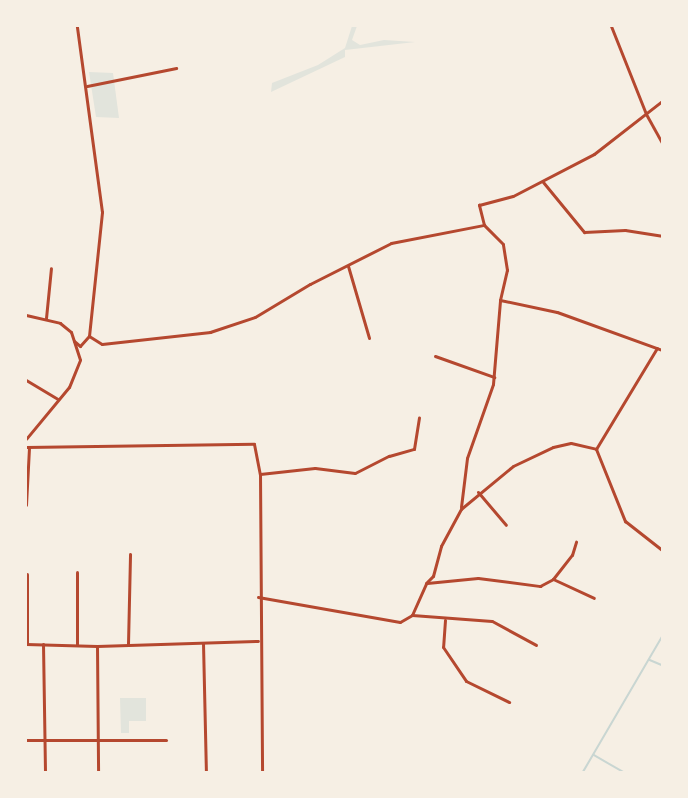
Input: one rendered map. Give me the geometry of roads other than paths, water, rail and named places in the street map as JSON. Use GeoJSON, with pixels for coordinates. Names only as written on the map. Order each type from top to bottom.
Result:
{"type":"FeatureCollection","features":[{"type":"Feature","properties":{"kind":"street"},"geometry":{"type":"LineString","coordinates":[[26,315],[60,323],[80,346],[89,336],[102,212],[87,86],[77,26]]}},
{"type":"Feature","properties":{"kind":"street"},"geometry":{"type":"LineString","coordinates":[[611,26],[646,114],[663,142]]}},
{"type":"Feature","properties":{"kind":"street"},"geometry":{"type":"LineString","coordinates":[[87,86],[176,68]]}},
{"type":"Feature","properties":{"kind":"street"},"geometry":{"type":"LineString","coordinates":[[461,509],[467,458],[495,377],[500,300],[507,270],[503,244],[484,225],[479,205],[543,182],[594,154],[663,101]]}},
{"type":"Feature","properties":{"kind":"street"},"geometry":{"type":"LineString","coordinates":[[543,182],[584,232],[625,230],[663,236]]}},
{"type":"Feature","properties":{"kind":"street"},"geometry":{"type":"LineString","coordinates":[[89,336],[102,344],[210,332],[255,317],[348,266],[406,238],[484,225]]}},
{"type":"Feature","properties":{"kind":"street"},"geometry":{"type":"LineString","coordinates":[[348,266],[369,338]]}},
{"type":"Feature","properties":{"kind":"street"},"geometry":{"type":"LineString","coordinates":[[46,318],[51,268]]}},
{"type":"Feature","properties":{"kind":"street"},"geometry":{"type":"LineString","coordinates":[[500,300],[557,312],[663,350]]}},
{"type":"Feature","properties":{"kind":"street"},"geometry":{"type":"LineString","coordinates":[[26,439],[79,368],[80,355],[74,341]]}},
{"type":"Feature","properties":{"kind":"street"},"geometry":{"type":"LineString","coordinates":[[596,448],[657,348]]}},
{"type":"Feature","properties":{"kind":"street"},"geometry":{"type":"LineString","coordinates":[[435,356],[495,377]]}},
{"type":"Feature","properties":{"kind":"street"},"geometry":{"type":"LineString","coordinates":[[26,380],[58,399]]}},
{"type":"Feature","properties":{"kind":"street"},"geometry":{"type":"LineString","coordinates":[[260,474],[315,468],[355,473],[389,456],[414,449],[419,417]]}},
{"type":"Feature","properties":{"kind":"street"},"geometry":{"type":"LineString","coordinates":[[258,597],[400,622],[412,615],[426,583],[434,576],[441,546],[461,509],[478,492],[513,466],[553,447],[571,443],[596,448]]}},
{"type":"Feature","properties":{"kind":"street"},"geometry":{"type":"LineString","coordinates":[[26,505],[27,447],[254,444],[260,474],[258,641],[262,772]]}},
{"type":"Feature","properties":{"kind":"street"},"geometry":{"type":"LineString","coordinates":[[596,448],[625,521],[637,534],[663,550]]}},
{"type":"Feature","properties":{"kind":"street"},"geometry":{"type":"LineString","coordinates":[[478,492],[506,525]]}},
{"type":"Feature","properties":{"kind":"street"},"geometry":{"type":"LineString","coordinates":[[426,583],[478,578],[540,586],[553,579],[567,563],[576,542]]}},
{"type":"Feature","properties":{"kind":"street"},"geometry":{"type":"LineString","coordinates":[[128,644],[130,554]]}},
{"type":"Feature","properties":{"kind":"street"},"geometry":{"type":"LineString","coordinates":[[77,572],[77,644]]}},
{"type":"Feature","properties":{"kind":"street"},"geometry":{"type":"LineString","coordinates":[[27,574],[26,644],[97,646],[258,641]]}},
{"type":"Feature","properties":{"kind":"street"},"geometry":{"type":"LineString","coordinates":[[553,579],[594,598]]}},
{"type":"Feature","properties":{"kind":"street"},"geometry":{"type":"LineString","coordinates":[[412,615],[445,620],[492,621],[537,645]]}},
{"type":"Feature","properties":{"kind":"street"},"geometry":{"type":"LineString","coordinates":[[445,620],[443,647],[466,681],[509,702]]}},
{"type":"Feature","properties":{"kind":"street"},"geometry":{"type":"LineString","coordinates":[[203,643],[206,772]]}},
{"type":"Feature","properties":{"kind":"street"},"geometry":{"type":"LineString","coordinates":[[43,644],[45,772]]}},
{"type":"Feature","properties":{"kind":"street"},"geometry":{"type":"LineString","coordinates":[[97,646],[98,772]]}},
{"type":"Feature","properties":{"kind":"street"},"geometry":{"type":"LineString","coordinates":[[26,740],[165,740]]}},
{"type":"Feature","properties":{"kind":"waterway"},"geometry":{"type":"LineString","coordinates":[[583,772],[662,637]]}},
{"type":"Feature","properties":{"kind":"waterway"},"geometry":{"type":"LineString","coordinates":[[650,660],[662,665]]}},
{"type":"Feature","properties":{"kind":"waterway"},"geometry":{"type":"LineString","coordinates":[[594,755],[624,772]]}}]}
